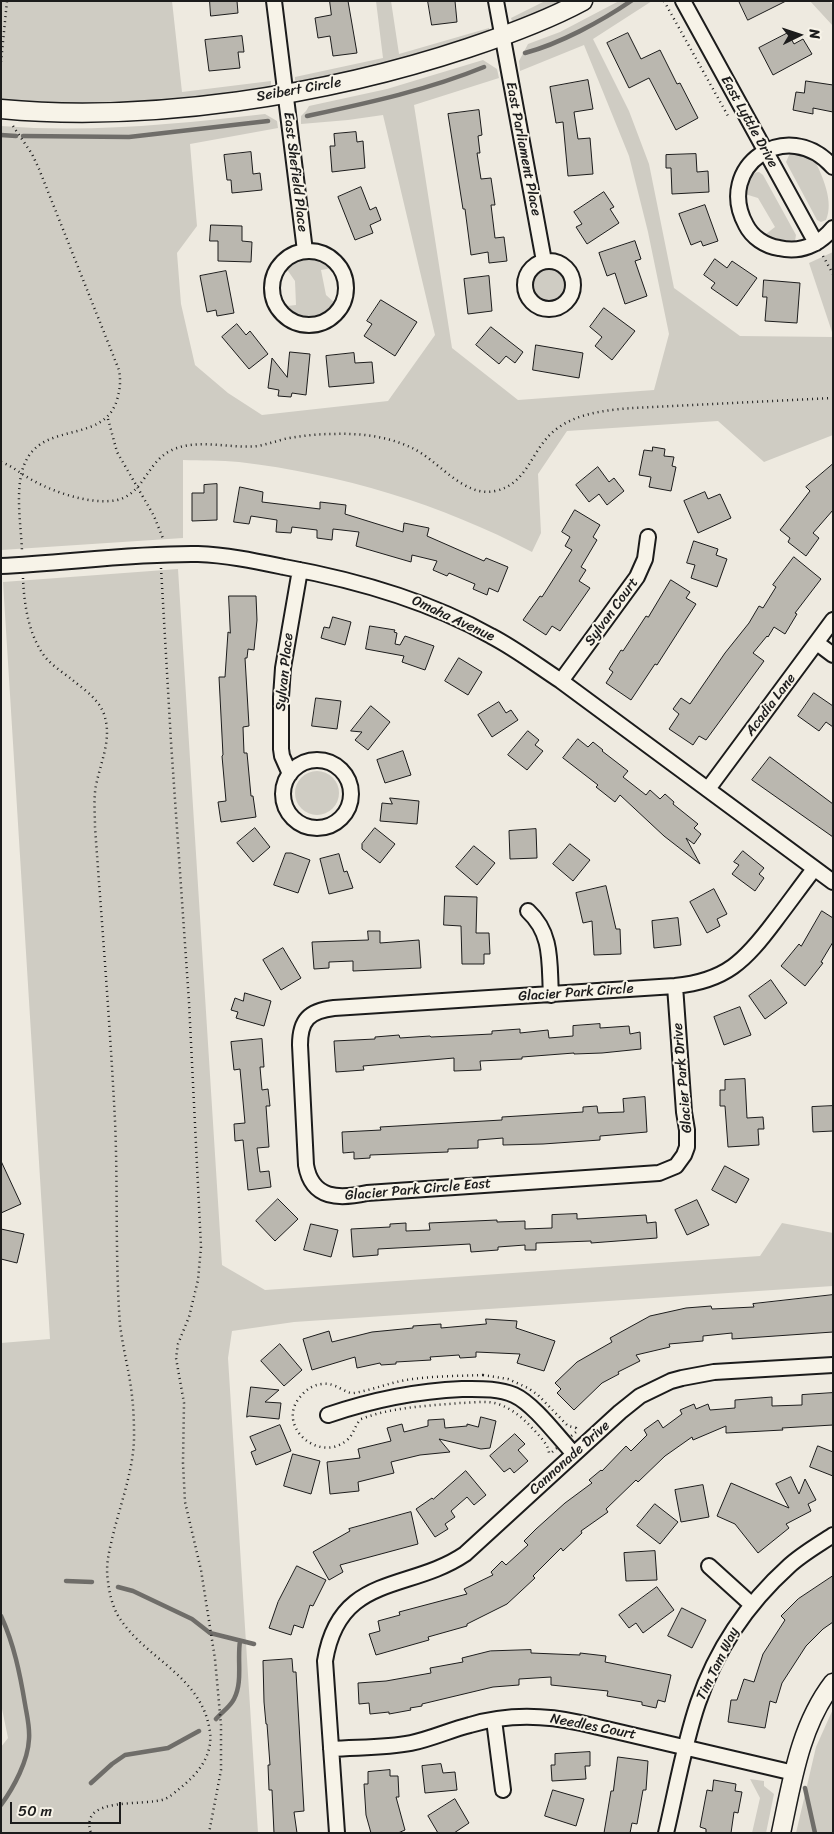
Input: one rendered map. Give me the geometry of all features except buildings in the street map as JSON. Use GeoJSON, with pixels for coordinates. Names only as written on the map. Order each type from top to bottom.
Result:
{"type":"FeatureCollection","features":[{"type":"Feature","properties":{"kind":"street","name":"East Shefield Place"},"geometry":{"type":"LineString","coordinates":[[274,1],[305,251]]}},
{"type":"Feature","properties":{"kind":"street","name":"East Parliament Place"},"geometry":{"type":"LineString","coordinates":[[496,1],[544,261]]}},
{"type":"Feature","properties":{"kind":"street","name":"Seibert Circle"},"geometry":{"type":"LineString","coordinates":[[1,109],[53,112],[136,110],[198,106],[285,94],[333,85],[441,57],[547,19],[583,1]]}},
{"type":"Feature","properties":{"kind":"street","name":"East Lyttle Drive"},"geometry":{"type":"LineString","coordinates":[[682,1],[816,243]]}},
{"type":"Feature","properties":{"kind":"street"},"geometry":{"type":"LineString","coordinates":[[833,167],[818,152],[797,145],[781,146],[765,151],[749,165],[739,185],[739,207],[747,228],[754,236],[773,247],[795,250],[816,243],[833,228]]}},
{"type":"Feature","properties":{"kind":"street","name":"East Shefield Place"},"geometry":{"type":"LineString","coordinates":[[305,251],[323,253],[331,257],[343,271],[347,289],[345,298],[336,314],[321,324],[303,325],[287,318],[276,304],[272,287],[277,270],[282,262],[296,252],[305,251]]}},
{"type":"Feature","properties":{"kind":"street","name":"Sylvan Court"},"geometry":{"type":"LineString","coordinates":[[561,681],[637,577],[645,559],[648,537]]}},
{"type":"Feature","properties":{"kind":"street","name":"Omaha Avenue"},"geometry":{"type":"LineString","coordinates":[[1,566],[162,548],[216,555],[300,570],[371,586],[445,613],[502,642],[561,681],[833,882]]}},
{"type":"Feature","properties":{"kind":"street","name":"Sylvan Place"},"geometry":{"type":"LineString","coordinates":[[290,774],[284,763],[281,749],[281,697],[285,653],[300,570]]}},
{"type":"Feature","properties":{"kind":"street","name":"Acadia Lane"},"geometry":{"type":"LineString","coordinates":[[708,789],[833,620]]}},
{"type":"Feature","properties":{"kind":"street"},"geometry":{"type":"LineString","coordinates":[[816,643],[833,656]]}},
{"type":"Feature","properties":{"kind":"street"},"geometry":{"type":"LineString","coordinates":[[316,759],[328,761],[339,768],[347,777],[351,789],[350,801],[345,814],[340,819],[326,826],[311,827],[298,821],[288,810],[284,795],[284,788],[290,774],[299,765],[316,759]]}},
{"type":"Feature","properties":{"kind":"street","name":"Glacier Park Circle"},"geometry":{"type":"LineString","coordinates":[[300,1034],[301,1026],[306,1018],[326,1009],[551,995],[700,983],[738,963],[753,949],[814,869]]}},
{"type":"Feature","properties":{"kind":"street"},"geometry":{"type":"LineString","coordinates":[[528,911],[540,924],[547,938],[551,995]]}},
{"type":"Feature","properties":{"kind":"street","name":"Glacier Park Drive"},"geometry":{"type":"LineString","coordinates":[[675,986],[684,1112],[688,1139],[684,1155],[676,1166]]}},
{"type":"Feature","properties":{"kind":"street","name":"Glacier Park Circle East"},"geometry":{"type":"LineString","coordinates":[[300,1034],[307,1171],[318,1188],[333,1196],[349,1197],[367,1193],[659,1173],[676,1166]]}},
{"type":"Feature","properties":{"kind":"street","name":"Cannonade Drive"},"geometry":{"type":"LineString","coordinates":[[331,1749],[325,1661],[327,1648],[337,1624],[350,1607],[369,1593],[383,1586],[452,1563],[465,1554],[640,1396],[671,1381],[714,1372],[833,1365]]}},
{"type":"Feature","properties":{"kind":"street"},"geometry":{"type":"LineString","coordinates":[[328,1414],[406,1393],[491,1389],[514,1395],[527,1404],[574,1454]]}},
{"type":"Feature","properties":{"kind":"street","name":"Tim Tam Way"},"geometry":{"type":"LineString","coordinates":[[666,1833],[698,1704],[707,1680],[734,1629],[752,1605],[790,1564],[833,1535]]}},
{"type":"Feature","properties":{"kind":"street"},"geometry":{"type":"LineString","coordinates":[[708,1566],[752,1605]]}},
{"type":"Feature","properties":{"kind":"street"},"geometry":{"type":"LineString","coordinates":[[780,1833],[794,1773],[809,1723],[822,1698],[833,1683]]}},
{"type":"Feature","properties":{"kind":"street","name":"Needles Court"},"geometry":{"type":"LineString","coordinates":[[331,1749],[411,1743],[470,1724],[529,1717],[560,1719],[794,1773]]}},
{"type":"Feature","properties":{"kind":"street"},"geometry":{"type":"LineString","coordinates":[[494,1720],[503,1790]]}},
{"type":"Feature","properties":{"kind":"street"},"geometry":{"type":"LineString","coordinates":[[331,1749],[337,1833]]}},
{"type":"Feature","properties":{"kind":"path"},"geometry":{"type":"LineString","coordinates":[[1,62],[7,1]]}},
{"type":"Feature","properties":{"kind":"path"},"geometry":{"type":"LineString","coordinates":[[664,1],[732,123]]}},
{"type":"Feature","properties":{"kind":"path"},"geometry":{"type":"LineString","coordinates":[[13,125],[32,154],[45,184],[119,370],[120,384],[115,406],[108,416],[91,428],[57,436],[41,444],[28,456],[21,473],[22,551]]}},
{"type":"Feature","properties":{"kind":"path"},"geometry":{"type":"LineString","coordinates":[[816,243],[833,274]]}},
{"type":"Feature","properties":{"kind":"path"},"geometry":{"type":"LineString","coordinates":[[1,462],[39,484],[87,500],[109,501],[120,500],[129,496],[161,457],[179,447],[194,445],[243,447],[298,437],[333,434],[380,438],[408,446],[430,459],[468,488],[485,492],[510,486],[520,478],[549,435],[570,421],[587,415],[624,409],[833,398]]}},
{"type":"Feature","properties":{"kind":"path"},"geometry":{"type":"LineString","coordinates":[[108,419],[117,452],[154,516],[162,548],[189,1002],[201,1247],[198,1280],[189,1317],[178,1344],[176,1358],[184,1403],[183,1463],[185,1502],[201,1570],[216,1667],[222,1751],[220,1779],[209,1833]]}},
{"type":"Feature","properties":{"kind":"path"},"geometry":{"type":"LineString","coordinates":[[23,578],[28,615],[42,652],[56,668],[85,690],[97,702],[102,708],[106,725],[106,750],[97,780],[94,799],[95,827],[115,1122],[120,1325],[132,1397],[134,1438],[132,1459],[108,1554],[107,1578],[118,1615],[136,1637],[190,1687],[205,1711],[210,1734],[205,1760],[187,1783],[166,1799],[140,1804],[110,1804],[100,1808],[92,1814],[88,1823],[91,1833]]}},
{"type":"Feature","properties":{"kind":"shaded area"},"geometry":{"type":"Polygon","coordinates":[[[1,1],[172,1],[182,92],[271,81],[271,84],[270,86],[182,98],[137,101],[69,103],[1,100],[1,1]]]}},
{"type":"Feature","properties":{"kind":"shaded area"},"geometry":{"type":"Polygon","coordinates":[[[376,1],[391,1],[399,54],[489,28],[489,30],[375,66],[297,82],[295,80],[295,77],[383,58],[376,1]]]}},
{"type":"Feature","properties":{"kind":"shaded area"},"geometry":{"type":"Polygon","coordinates":[[[545,1],[563,1],[517,21],[512,21],[511,18],[545,1]]]}},
{"type":"Feature","properties":{"kind":"shaded area"},"geometry":{"type":"Polygon","coordinates":[[[619,1],[652,1],[593,39],[629,111],[649,164],[674,288],[740,336],[833,337],[833,435],[764,462],[718,421],[567,431],[538,474],[541,533],[532,552],[462,519],[390,493],[353,483],[277,467],[239,462],[183,460],[183,538],[1,550],[1,126],[100,128],[166,124],[265,114],[277,121],[278,128],[190,144],[197,226],[177,253],[181,304],[195,365],[228,393],[262,415],[388,401],[435,335],[383,115],[301,124],[301,116],[309,106],[387,89],[483,60],[497,69],[499,78],[414,105],[452,348],[518,400],[654,390],[669,334],[648,232],[629,156],[584,45],[520,71],[519,61],[528,44],[560,32],[619,1]]]}},
{"type":"Feature","properties":{"kind":"shaded area"},"geometry":{"type":"Polygon","coordinates":[[[810,1],[829,1],[833,5],[833,26],[810,1]]]}},
{"type":"Feature","properties":{"kind":"shaded area"},"geometry":{"type":"Polygon","coordinates":[[[790,153],[801,154],[814,159],[824,181],[828,198],[829,205],[826,220],[821,222],[817,220],[786,162],[790,153]]]}},
{"type":"Feature","properties":{"kind":"shaded area"},"geometry":{"type":"Polygon","coordinates":[[[759,172],[763,175],[796,235],[795,241],[780,241],[766,234],[775,227],[758,198],[745,194],[750,177],[752,174],[759,172]]]}},
{"type":"Feature","properties":{"kind":"shaded area"},"geometry":{"type":"Polygon","coordinates":[[[833,252],[833,335],[809,263],[833,252]]]}},
{"type":"Feature","properties":{"kind":"shaded area"},"geometry":{"type":"Polygon","coordinates":[[[313,257],[326,259],[331,263],[332,268],[321,270],[326,295],[336,304],[327,315],[307,319],[288,311],[287,306],[296,305],[295,281],[286,268],[294,261],[313,257]]]}},
{"type":"Feature","properties":{"kind":"shaded area"},"geometry":{"type":"Polygon","coordinates":[[[549,265],[562,271],[568,284],[562,297],[549,303],[536,297],[530,284],[536,271],[549,265]]]}},
{"type":"Feature","properties":{"kind":"shaded area"},"geometry":{"type":"Polygon","coordinates":[[[178,569],[222,1265],[265,1290],[760,1256],[782,1223],[833,1233],[833,1286],[294,1322],[232,1331],[228,1358],[258,1833],[1,1833],[1,1747],[8,1738],[1,1704],[1,1343],[50,1339],[3,582],[178,569]]]}},
{"type":"Feature","properties":{"kind":"shaded area"},"geometry":{"type":"Polygon","coordinates":[[[313,771],[321,771],[333,777],[339,793],[333,809],[321,815],[313,815],[301,809],[295,797],[295,789],[301,777],[313,771]]]}},
{"type":"Feature","properties":{"kind":"shaded area"},"geometry":{"type":"Polygon","coordinates":[[[833,1709],[833,1831],[832,1833],[796,1833],[816,1747],[833,1709]]]}},
{"type":"Feature","properties":{"kind":"shaded area"},"geometry":{"type":"Polygon","coordinates":[[[750,1779],[764,1781],[764,1786],[774,1794],[766,1833],[752,1833],[760,1798],[750,1779]]]}},
{"type":"Feature","properties":{"kind":"waterway"},"geometry":{"type":"LineString","coordinates":[[525,53],[552,44],[580,31],[631,1]]}},
{"type":"Feature","properties":{"kind":"waterway"},"geometry":{"type":"LineString","coordinates":[[307,116],[375,101],[441,83],[484,67]]}},
{"type":"Feature","properties":{"kind":"waterway"},"geometry":{"type":"LineString","coordinates":[[23,136],[129,137],[268,121]]}},
{"type":"Feature","properties":{"kind":"waterway"},"geometry":{"type":"LineString","coordinates":[[1,135],[16,136]]}},
{"type":"Feature","properties":{"kind":"waterway"},"geometry":{"type":"LineString","coordinates":[[66,1581],[92,1582]]}},
{"type":"Feature","properties":{"kind":"waterway"},"geometry":{"type":"LineString","coordinates":[[118,1587],[133,1591],[192,1619],[210,1633],[254,1644]]}},
{"type":"Feature","properties":{"kind":"waterway"},"geometry":{"type":"LineString","coordinates":[[1,1616],[10,1637],[16,1659],[29,1726],[28,1747],[23,1765],[11,1790],[1,1805]]}},
{"type":"Feature","properties":{"kind":"waterway"},"geometry":{"type":"LineString","coordinates":[[216,1719],[230,1705],[237,1692],[240,1641]]}},
{"type":"Feature","properties":{"kind":"waterway"},"geometry":{"type":"LineString","coordinates":[[91,1783],[125,1755],[168,1748],[199,1731]]}},
{"type":"Feature","properties":{"kind":"waterway"},"geometry":{"type":"LineString","coordinates":[[805,1788],[815,1833]]}}]}
